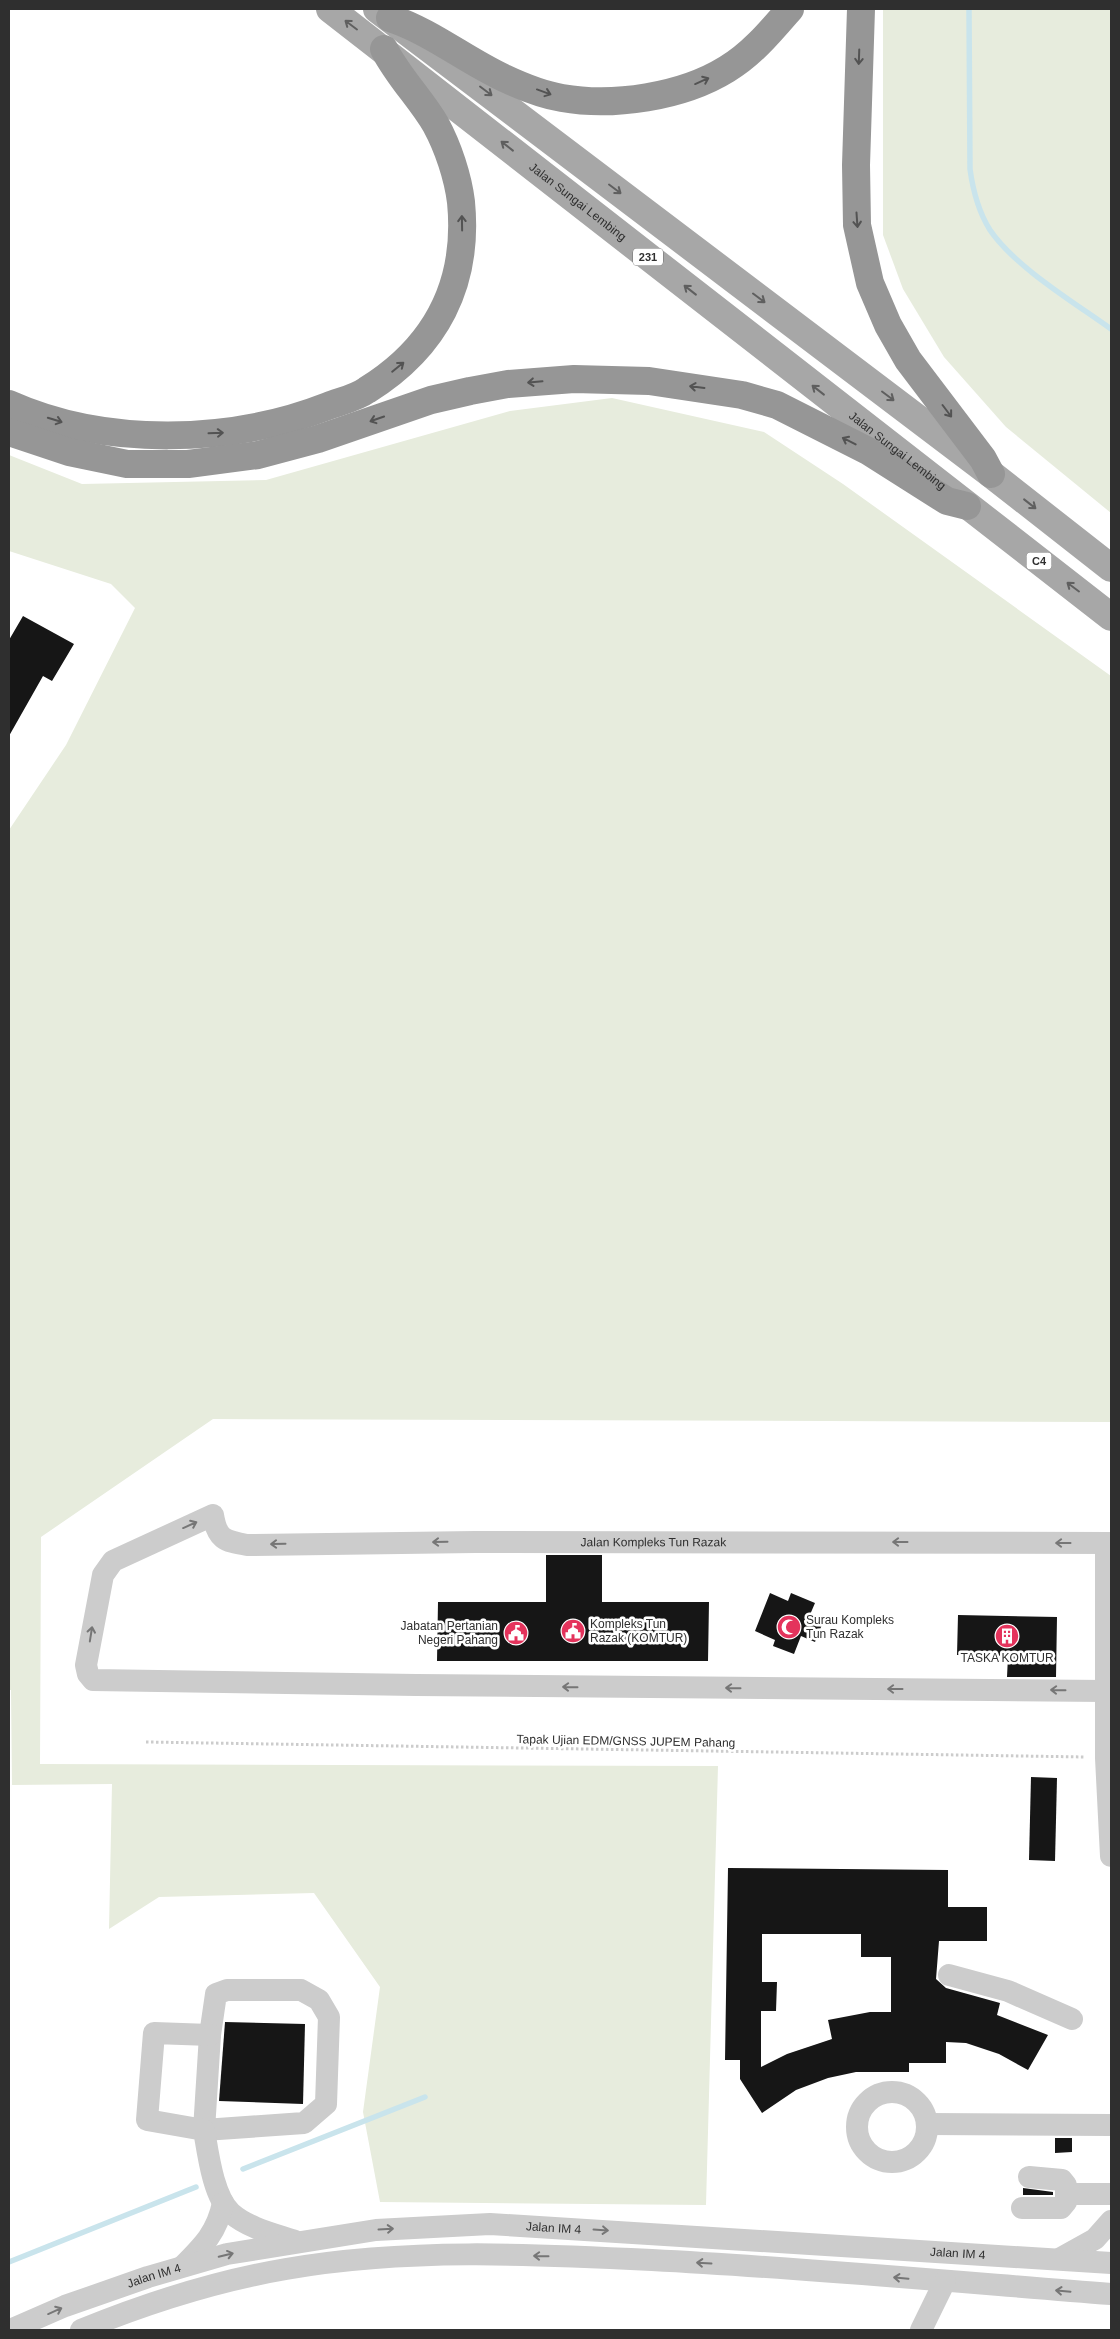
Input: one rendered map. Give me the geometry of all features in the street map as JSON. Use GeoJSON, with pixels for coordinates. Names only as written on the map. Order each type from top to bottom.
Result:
{"type":"FeatureCollection","features":[{"type":"Feature","properties":{"kind":"highway"},"geometry":{"type":"LineString","coordinates":[[384,14],[419,29],[504,78],[561,98],[615,102],[677,92],[727,70],[765,38],[790,9]]}},
{"type":"Feature","properties":{"kind":"highway"},"geometry":{"type":"LineString","coordinates":[[861,9],[856,165],[857,225],[870,283],[888,325],[908,360],[983,459],[991,474]]}},
{"type":"Feature","properties":{"kind":"highway"},"geometry":{"type":"LineString","coordinates":[[9,404],[72,426],[110,432],[169,434],[228,432],[303,416],[366,391],[403,364],[432,332],[451,297],[461,246],[461,208],[450,159],[436,125],[401,80],[384,49]]}},
{"type":"Feature","properties":{"kind":"highway"},"geometry":{"type":"LineString","coordinates":[[9,432],[69,452],[127,464],[188,464],[258,455],[318,439],[431,400],[508,384],[574,379],[649,381],[732,393],[777,405],[868,451],[947,501],[967,506]]}},
{"type":"Feature","properties":{"kind":"main road","name":"Jalan Sungai Lembing"},"geometry":{"type":"LineString","coordinates":[[330,9],[384,49],[967,506]]}},
{"type":"Feature","properties":{"kind":"main road","name":"231"},"geometry":{"type":"LineString","coordinates":[[384,14],[991,474]]}},
{"type":"Feature","properties":{"kind":"main road"},"geometry":{"type":"LineString","coordinates":[[991,474],[1111,568]]}},
{"type":"Feature","properties":{"kind":"main road","name":"C4"},"geometry":{"type":"LineString","coordinates":[[967,506],[1111,617]]}},
{"type":"Feature","properties":{"kind":"street","name":"Jalan Kompleks Tun Razak"},"geometry":{"type":"LineString","coordinates":[[1106,1691],[446,1686],[93,1680],[88,1674],[87,1656],[104,1574],[113,1561],[213,1515],[216,1530],[227,1542],[247,1545],[475,1542],[517,1557],[656,1557],[699,1542],[1109,1543]]}},
{"type":"Feature","properties":{"kind":"street"},"geometry":{"type":"LineString","coordinates":[[1109,1543],[1109,1659],[1106,1691],[1106,1758],[1111,1856]]}},
{"type":"Feature","properties":{"kind":"street"},"geometry":{"type":"LineString","coordinates":[[949,1975],[1008,1991],[1072,2019]]}},
{"type":"Feature","properties":{"kind":"street"},"geometry":{"type":"LineString","coordinates":[[210,2035],[154,2034],[147,2120],[204,2130],[304,2123],[326,2104],[329,2017],[318,2000],[301,1990],[227,1990],[216,1994],[210,2035],[204,2130],[210,2167],[223,2203],[232,2213],[248,2223],[300,2242]]}},
{"type":"Feature","properties":{"kind":"street"},"geometry":{"type":"LineString","coordinates":[[927,2124],[1111,2125]]}},
{"type":"Feature","properties":{"kind":"street"},"geometry":{"type":"LineString","coordinates":[[1022,2208],[1061,2208],[1065,2206],[1066,2185],[1062,2180],[1029,2177]]}},
{"type":"Feature","properties":{"kind":"street"},"geometry":{"type":"LineString","coordinates":[[1067,2194],[1111,2194]]}},
{"type":"Feature","properties":{"kind":"street"},"geometry":{"type":"LineString","coordinates":[[182,2267],[206,2243],[219,2221],[223,2203]]}},
{"type":"Feature","properties":{"kind":"street"},"geometry":{"type":"LineString","coordinates":[[1058,2259],[1095,2239],[1111,2221]]}},
{"type":"Feature","properties":{"kind":"street","name":"Jalan IM 4"},"geometry":{"type":"LineString","coordinates":[[10,2330],[65,2306],[227,2254],[376,2230],[490,2224],[739,2238],[1111,2263]]}},
{"type":"Feature","properties":{"kind":"street"},"geometry":{"type":"LineString","coordinates":[[738,2265],[739,2238]]}},
{"type":"Feature","properties":{"kind":"street","name":"Jalan IM 4"},"geometry":{"type":"LineString","coordinates":[[81,2330],[193,2289],[287,2269],[388,2258],[496,2254],[738,2265],[1111,2294]]}},
{"type":"Feature","properties":{"kind":"street"},"geometry":{"type":"LineString","coordinates":[[921,2330],[945,2281]]}},
{"type":"Feature","properties":{"kind":"path","name":"Tapak Ujian EDM/GNSS JUPEM Pahang"},"geometry":{"type":"LineString","coordinates":[[146,1742],[1106,1758]]}},
{"type":"Feature","properties":{"kind":"shaded area"},"geometry":{"type":"Polygon","coordinates":[[[883,9],[1111,9],[1111,513],[1006,427],[944,357],[903,289],[883,235],[883,9]]]}},
{"type":"Feature","properties":{"kind":"shaded area"},"geometry":{"type":"Polygon","coordinates":[[[612,398],[764,432],[843,484],[1111,676],[1111,1422],[213,1419],[41,1537],[40,1764],[718,1766],[706,2205],[380,2202],[363,2112],[380,1987],[314,1893],[159,1897],[109,1929],[112,1784],[12,1785],[11,1690],[9,1690],[9,830],[66,745],[135,608],[111,584],[9,551],[9,455],[82,484],[266,480],[510,411],[612,398]]]}},
{"type":"Feature","properties":{"kind":"building"},"geometry":{"type":"Polygon","coordinates":[[[23,616],[74,644],[52,681],[43,676],[9,736],[9,640],[23,616]]]}},
{"type":"Feature","properties":{"kind":"building","name":"Kompleks Tun Razak (KOMTUR)"},"geometry":{"type":"Polygon","coordinates":[[[546,1555],[602,1555],[602,1602],[709,1602],[708,1661],[437,1661],[438,1602],[546,1602],[546,1555]]]}},
{"type":"Feature","properties":{"kind":"building","name":"Surau Kompleks Tun Razak"},"geometry":{"type":"Polygon","coordinates":[[[770,1593],[788,1601],[791,1593],[815,1603],[809,1617],[823,1622],[815,1642],[801,1636],[794,1654],[773,1646],[775,1640],[755,1631],[770,1593]]]}},
{"type":"Feature","properties":{"kind":"building","name":"TASKA KOMTUR"},"geometry":{"type":"Polygon","coordinates":[[[958,1615],[1057,1617],[1056,1677],[1007,1677],[1008,1656],[957,1655],[958,1615]]]}},
{"type":"Feature","properties":{"kind":"building"},"geometry":{"type":"Polygon","coordinates":[[[1031,1777],[1057,1778],[1055,1861],[1029,1860],[1031,1777]]]}},
{"type":"Feature","properties":{"kind":"building"},"geometry":{"type":"Polygon","coordinates":[[[728,1868],[948,1870],[948,1907],[987,1907],[987,1941],[939,1941],[936,1979],[946,1988],[1000,2003],[997,2015],[1048,2035],[1028,2070],[999,2054],[966,2043],[946,2042],[946,2063],[909,2063],[909,2072],[856,2072],[828,2078],[796,2090],[762,2113],[740,2079],[740,2060],[725,2060],[728,1868]],[[762,1934],[762,1982],[777,1982],[776,2011],[761,2011],[761,2067],[787,2054],[832,2039],[828,2020],[870,2012],[891,2012],[891,1957],[861,1957],[861,1934],[762,1934]]]}},
{"type":"Feature","properties":{"kind":"building"},"geometry":{"type":"Polygon","coordinates":[[[225,2022],[305,2024],[303,2104],[219,2101],[225,2022]]]}},
{"type":"Feature","properties":{"kind":"building"},"geometry":{"type":"Polygon","coordinates":[[[1055,2138],[1072,2138],[1072,2152],[1055,2153],[1055,2138]]]}},
{"type":"Feature","properties":{"kind":"building"},"geometry":{"type":"Polygon","coordinates":[[[1023,2188],[1053,2192],[1053,2195],[1023,2195],[1023,2188]]]}},
{"type":"Feature","properties":{"kind":"waterway"},"geometry":{"type":"LineString","coordinates":[[969,9],[970,169],[974,193],[982,216],[990,230],[1014,257],[1046,284],[1111,329]]}},
{"type":"Feature","properties":{"kind":"waterway"},"geometry":{"type":"LineString","coordinates":[[243,2169],[425,2097]]}},
{"type":"Feature","properties":{"kind":"waterway"},"geometry":{"type":"LineString","coordinates":[[9,2262],[196,2187]]}},
{"type":"Feature","properties":{"kind":"place","name":"Surau Kompleks Tun Razak"},"geometry":{"type":"Point","coordinates":[789,1627]}},
{"type":"Feature","properties":{"kind":"place","name":"Kompleks Tun Razak (KOMTUR)"},"geometry":{"type":"Point","coordinates":[573,1631]}},
{"type":"Feature","properties":{"kind":"place","name":"Jabatan Pertanian Negeri Pahang"},"geometry":{"type":"Point","coordinates":[516,1633]}},
{"type":"Feature","properties":{"kind":"place","name":"TASKA KOMTUR"},"geometry":{"type":"Point","coordinates":[1007,1636]}}]}
